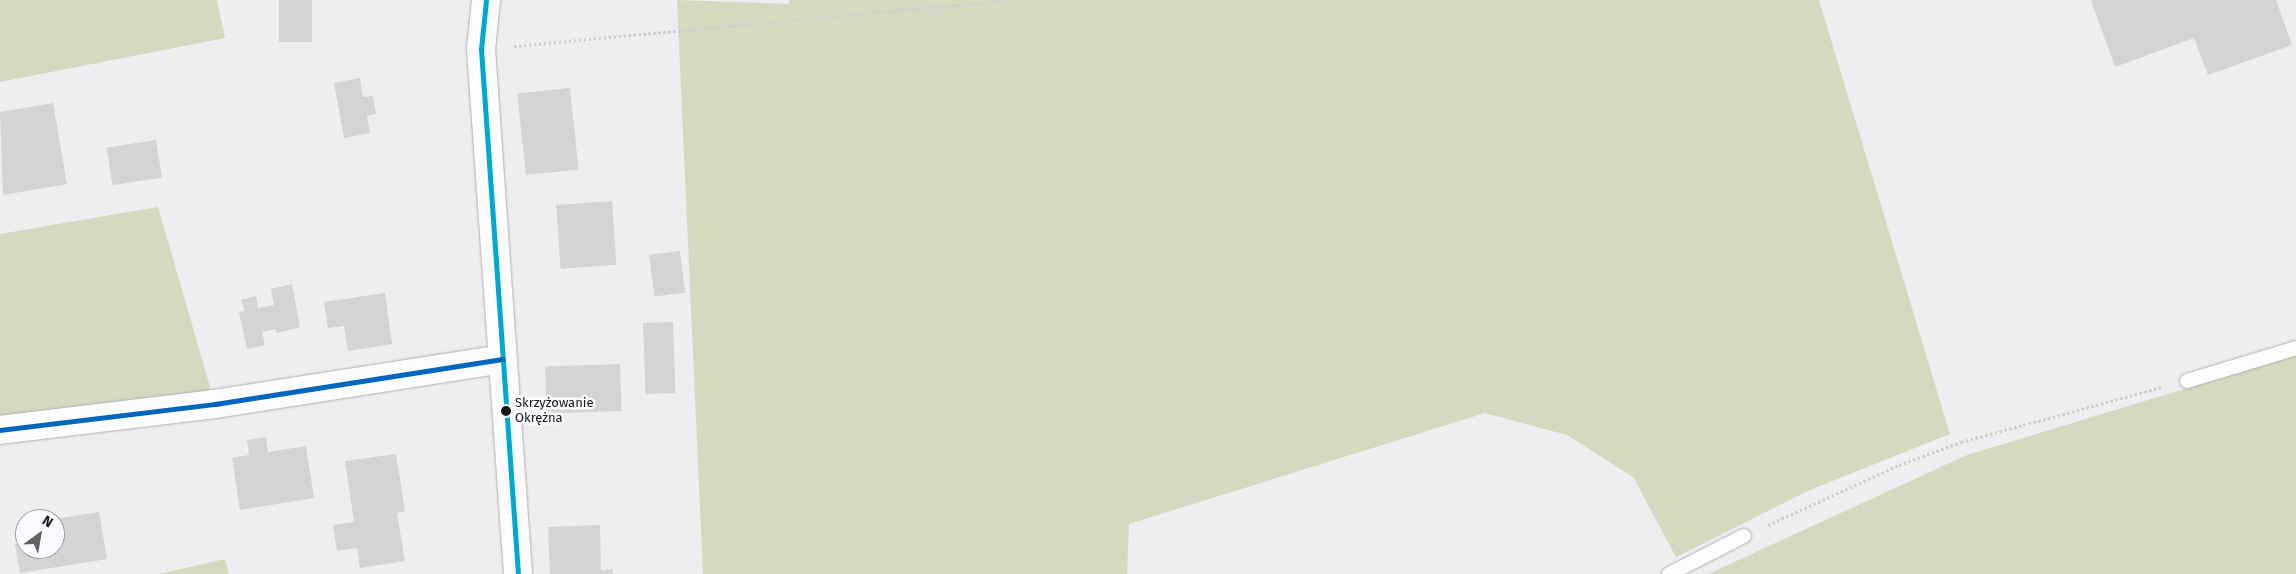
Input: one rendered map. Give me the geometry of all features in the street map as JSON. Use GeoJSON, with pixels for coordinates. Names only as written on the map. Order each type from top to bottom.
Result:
{"type":"FeatureCollection","features":[{"type":"Feature","properties":{"kind":"street"},"geometry":{"type":"LineString","coordinates":[[486,0],[481,49],[518,574]]}},
{"type":"Feature","properties":{"kind":"street"},"geometry":{"type":"LineString","coordinates":[[0,430],[215,404],[503,359]]}},
{"type":"Feature","properties":{"kind":"lane"},"geometry":{"type":"LineString","coordinates":[[2188,380],[2296,348]]}},
{"type":"Feature","properties":{"kind":"lane"},"geometry":{"type":"LineString","coordinates":[[1669,574],[1744,536]]}},
{"type":"Feature","properties":{"kind":"path"},"geometry":{"type":"LineString","coordinates":[[481,49],[1006,0]]}},
{"type":"Feature","properties":{"kind":"path"},"geometry":{"type":"LineString","coordinates":[[1744,536],[1899,465],[1952,446],[2188,380]]}},
{"type":"Feature","properties":{"kind":"green space"},"geometry":{"type":"Polygon","coordinates":[[[0,0],[217,0],[225,38],[0,82],[0,0]]]}},
{"type":"Feature","properties":{"kind":"green space"},"geometry":{"type":"Polygon","coordinates":[[[677,0],[789,4],[789,0],[1819,0],[1950,434],[1810,490],[1676,557],[1633,477],[1567,435],[1485,413],[1129,524],[1127,574],[703,574],[677,0]]]}},
{"type":"Feature","properties":{"kind":"green space"},"geometry":{"type":"Polygon","coordinates":[[[158,207],[215,404],[0,430],[0,234],[158,207]]]}},
{"type":"Feature","properties":{"kind":"green space"},"geometry":{"type":"Polygon","coordinates":[[[2296,355],[2296,574],[1708,574],[1967,455],[2296,355]]]}},
{"type":"Feature","properties":{"kind":"green space"},"geometry":{"type":"Polygon","coordinates":[[[225,559],[229,574],[159,574],[225,559]]]}},
{"type":"Feature","properties":{"kind":"building"},"geometry":{"type":"Polygon","coordinates":[[[279,0],[312,0],[312,42],[279,42],[279,0]]]}},
{"type":"Feature","properties":{"kind":"building"},"geometry":{"type":"Polygon","coordinates":[[[2091,0],[2276,0],[2292,45],[2208,75],[2194,38],[2115,67],[2091,0]]]}},
{"type":"Feature","properties":{"kind":"building"},"geometry":{"type":"Polygon","coordinates":[[[360,78],[363,97],[373,96],[376,114],[367,116],[370,133],[344,138],[334,83],[360,78]]]}},
{"type":"Feature","properties":{"kind":"building"},"geometry":{"type":"Polygon","coordinates":[[[570,88],[579,170],[526,175],[517,94],[570,88]]]}},
{"type":"Feature","properties":{"kind":"building"},"geometry":{"type":"Polygon","coordinates":[[[53,103],[67,184],[3,195],[0,112],[53,103]]]}},
{"type":"Feature","properties":{"kind":"building"},"geometry":{"type":"Polygon","coordinates":[[[156,140],[162,178],[113,185],[107,148],[156,140]]]}},
{"type":"Feature","properties":{"kind":"building"},"geometry":{"type":"Polygon","coordinates":[[[612,201],[616,265],[561,269],[556,205],[612,201]]]}},
{"type":"Feature","properties":{"kind":"building"},"geometry":{"type":"Polygon","coordinates":[[[680,251],[685,293],[654,296],[649,255],[680,251]]]}},
{"type":"Feature","properties":{"kind":"building"},"geometry":{"type":"Polygon","coordinates":[[[292,284],[300,327],[277,333],[275,329],[262,332],[265,345],[247,349],[239,312],[245,311],[241,300],[256,296],[258,308],[274,305],[271,289],[292,284]]]}},
{"type":"Feature","properties":{"kind":"building"},"geometry":{"type":"Polygon","coordinates":[[[385,293],[392,344],[348,351],[344,326],[328,328],[324,302],[385,293]]]}},
{"type":"Feature","properties":{"kind":"building"},"geometry":{"type":"Polygon","coordinates":[[[673,322],[675,393],[645,394],[643,323],[673,322]]]}},
{"type":"Feature","properties":{"kind":"building"},"geometry":{"type":"Polygon","coordinates":[[[620,364],[622,411],[547,414],[545,367],[620,364]]]}},
{"type":"Feature","properties":{"kind":"building"},"geometry":{"type":"Polygon","coordinates":[[[266,437],[268,452],[306,446],[314,498],[240,510],[232,458],[249,455],[247,440],[266,437]]]}},
{"type":"Feature","properties":{"kind":"building"},"geometry":{"type":"Polygon","coordinates":[[[396,454],[405,511],[397,513],[405,561],[360,568],[357,548],[337,551],[333,525],[354,522],[345,461],[396,454]]]}},
{"type":"Feature","properties":{"kind":"building"},"geometry":{"type":"Polygon","coordinates":[[[99,512],[107,559],[20,573],[18,559],[65,559],[65,517],[99,512]]]}},
{"type":"Feature","properties":{"kind":"building"},"geometry":{"type":"Polygon","coordinates":[[[600,525],[601,570],[613,569],[613,574],[550,574],[548,527],[600,525]]]}},
{"type":"Feature","properties":{"kind":"transit line"},"geometry":{"type":"LineString","coordinates":[[486,0],[481,49],[518,574]]}},
{"type":"Feature","properties":{"kind":"transit line"},"geometry":{"type":"LineString","coordinates":[[0,430],[215,404],[503,359]]}},
{"type":"Feature","properties":{"kind":"place","name":"Skrzyżowanie Okrężna"},"geometry":{"type":"Point","coordinates":[506,411]}}]}
